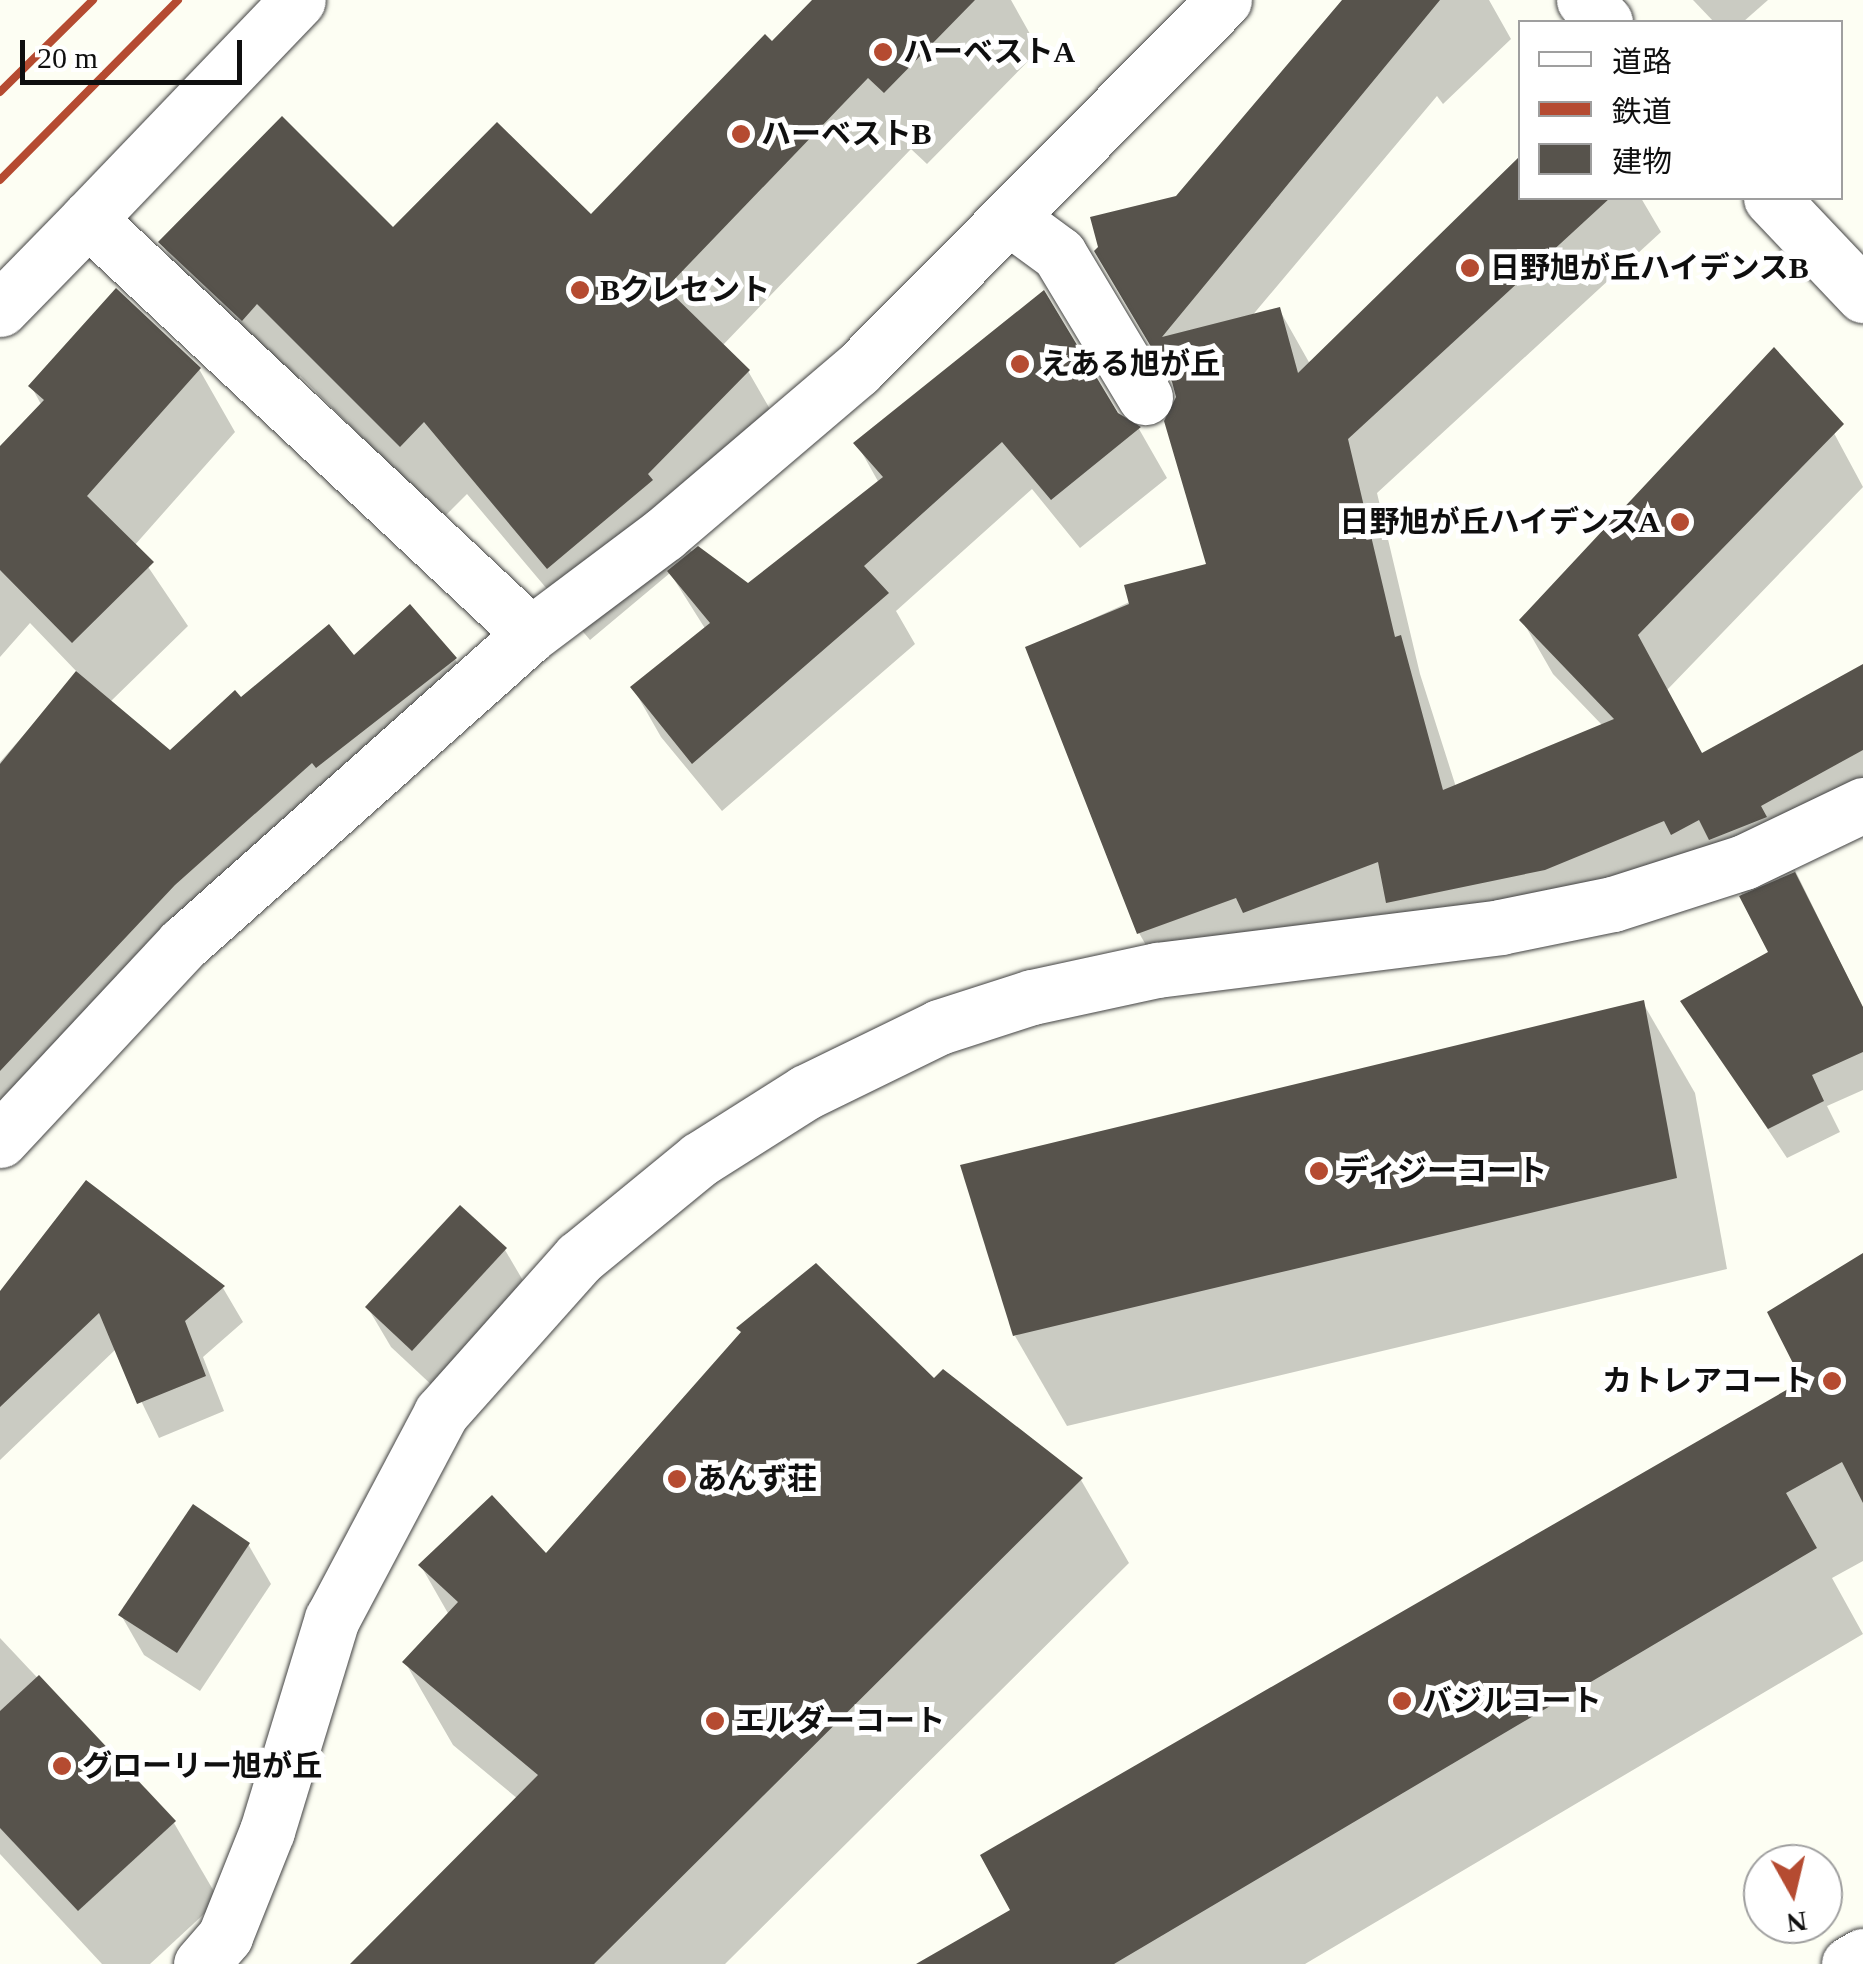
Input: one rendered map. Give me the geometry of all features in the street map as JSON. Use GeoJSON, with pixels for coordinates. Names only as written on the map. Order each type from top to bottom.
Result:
{"type":"FeatureCollection","features":[{"type":"Feature","properties":{"kind":"street"},"geometry":{"type":"LineString","coordinates":[[0,309],[298,0]]}},
{"type":"Feature","properties":{"kind":"street"},"geometry":{"type":"LineString","coordinates":[[0,1140],[184,944],[532,634],[664,534],[857,370],[1224,0]]}},
{"type":"Feature","properties":{"kind":"street"},"geometry":{"type":"LineString","coordinates":[[1584,0],[1603,20]]}},
{"type":"Feature","properties":{"kind":"street"},"geometry":{"type":"LineString","coordinates":[[1773,200],[1863,295]]}},
{"type":"Feature","properties":{"kind":"street"},"geometry":{"type":"LineString","coordinates":[[88,218],[532,634]]}},
{"type":"Feature","properties":{"kind":"street"},"geometry":{"type":"LineString","coordinates":[[1010,218],[1059,254],[1146,397]]}},
{"type":"Feature","properties":{"kind":"street"},"geometry":{"type":"LineString","coordinates":[[201,1964],[224,1936],[267,1831],[332,1619],[440,1413],[579,1258],[700,1158],[806,1092],[922,1036],[1032,997],[1156,970],[1500,927],[1614,904],[1744,862],[1863,805]]}},
{"type":"Feature","properties":{"kind":"street"},"geometry":{"type":"LineString","coordinates":[[1849,1964],[1863,1956]]}},
{"type":"Feature","properties":{"kind":"building"},"geometry":{"type":"Polygon","coordinates":[[[812,0],[975,0],[884,93],[868,78],[666,288],[750,370],[648,474],[653,480],[547,569],[424,422],[400,447],[257,304],[242,321],[158,242],[282,116],[393,227],[497,122],[591,214],[765,34],[772,41],[812,0]]]}},
{"type":"Feature","properties":{"kind":"building"},"geometry":{"type":"Polygon","coordinates":[[[1342,0],[1440,0],[1162,337],[1280,307],[1298,373],[1518,158],[1518,200],[1608,200],[1348,439],[1395,637],[1401,635],[1443,790],[1614,719],[1519,620],[1774,347],[1844,424],[1638,635],[1702,753],[1863,664],[1863,750],[1761,806],[1767,817],[1709,840],[1699,820],[1671,835],[1664,821],[1545,870],[1386,903],[1378,862],[1243,913],[1236,898],[1137,934],[1025,647],[1129,604],[1124,585],[1206,564],[1164,421],[1176,397],[1172,382],[1094,251],[1098,247],[1090,217],[1176,196],[1342,0]]]}},
{"type":"Feature","properties":{"kind":"building"},"geometry":{"type":"Polygon","coordinates":[[[116,288],[201,368],[87,496],[154,562],[72,643],[0,570],[0,446],[44,400],[28,386],[116,288]]]}},
{"type":"Feature","properties":{"kind":"building"},"geometry":{"type":"Polygon","coordinates":[[[1044,290],[1118,413],[1141,427],[1051,500],[1002,442],[864,566],[889,593],[692,764],[630,687],[710,623],[667,571],[698,546],[748,583],[883,477],[853,443],[1044,290]]]}},
{"type":"Feature","properties":{"kind":"building"},"geometry":{"type":"Polygon","coordinates":[[[410,604],[457,658],[316,768],[312,763],[175,885],[0,1071],[0,764],[76,671],[170,750],[235,690],[241,697],[329,624],[354,655],[410,604]]]}},
{"type":"Feature","properties":{"kind":"building"},"geometry":{"type":"Polygon","coordinates":[[[1795,872],[1863,1007],[1863,1052],[1812,1075],[1824,1101],[1768,1129],[1680,1001],[1768,952],[1739,896],[1795,872]]]}},
{"type":"Feature","properties":{"kind":"building","name":"ディジーコート"},"geometry":{"type":"Polygon","coordinates":[[[1644,1000],[1677,1178],[1013,1336],[960,1165],[1644,1000]]]}},
{"type":"Feature","properties":{"kind":"building"},"geometry":{"type":"Polygon","coordinates":[[[86,1180],[225,1286],[185,1321],[206,1376],[137,1404],[99,1313],[0,1407],[0,1291],[86,1180]]]}},
{"type":"Feature","properties":{"kind":"building"},"geometry":{"type":"Polygon","coordinates":[[[460,1205],[507,1248],[412,1351],[365,1307],[460,1205]]]}},
{"type":"Feature","properties":{"kind":"building","name":"バジルコート"},"geometry":{"type":"Polygon","coordinates":[[[1863,1253],[1863,1503],[1842,1462],[1786,1493],[1817,1548],[1114,1964],[916,1964],[1010,1910],[980,1855],[1802,1381],[1767,1312],[1863,1253]]]}},
{"type":"Feature","properties":{"kind":"building"},"geometry":{"type":"Polygon","coordinates":[[[816,1263],[934,1378],[943,1369],[1083,1478],[594,1964],[350,1964],[538,1775],[402,1662],[458,1602],[418,1565],[492,1495],[546,1553],[741,1332],[736,1328],[816,1263]]]}},
{"type":"Feature","properties":{"kind":"building"},"geometry":{"type":"Polygon","coordinates":[[[193,1504],[250,1543],[177,1653],[118,1615],[193,1504]]]}},
{"type":"Feature","properties":{"kind":"building","name":"グローリー旭が丘"},"geometry":{"type":"Polygon","coordinates":[[[39,1675],[176,1821],[78,1911],[0,1828],[0,1711],[39,1675]]]}},
{"type":"Feature","properties":{"kind":"railway"},"geometry":{"type":"LineString","coordinates":[[0,92],[93,0]]}},
{"type":"Feature","properties":{"kind":"railway"},"geometry":{"type":"LineString","coordinates":[[0,180],[178,0]]}},
{"type":"Feature","properties":{"kind":"place","name":"ハーベストA"},"geometry":{"type":"Point","coordinates":[883,52]}},
{"type":"Feature","properties":{"kind":"place","name":"ハーベストB"},"geometry":{"type":"Point","coordinates":[741,134]}},
{"type":"Feature","properties":{"kind":"place","name":"日野旭が丘ハイデンスB"},"geometry":{"type":"Point","coordinates":[1470,268]}},
{"type":"Feature","properties":{"kind":"place","name":"Bクレセント"},"geometry":{"type":"Point","coordinates":[580,290]}},
{"type":"Feature","properties":{"kind":"place","name":"えある旭が丘"},"geometry":{"type":"Point","coordinates":[1020,364]}},
{"type":"Feature","properties":{"kind":"place","name":"日野旭が丘ハイデンスA"},"geometry":{"type":"Point","coordinates":[1680,522]}},
{"type":"Feature","properties":{"kind":"place","name":"ディジーコート"},"geometry":{"type":"Point","coordinates":[1319,1171]}},
{"type":"Feature","properties":{"kind":"place","name":"カトレアコート"},"geometry":{"type":"Point","coordinates":[1832,1381]}},
{"type":"Feature","properties":{"kind":"place","name":"あんず荘"},"geometry":{"type":"Point","coordinates":[677,1479]}},
{"type":"Feature","properties":{"kind":"place","name":"バジルコート"},"geometry":{"type":"Point","coordinates":[1402,1701]}},
{"type":"Feature","properties":{"kind":"place","name":"エルダーコート"},"geometry":{"type":"Point","coordinates":[715,1721]}},
{"type":"Feature","properties":{"kind":"place","name":"グローリー旭が丘"},"geometry":{"type":"Point","coordinates":[62,1766]}}]}
